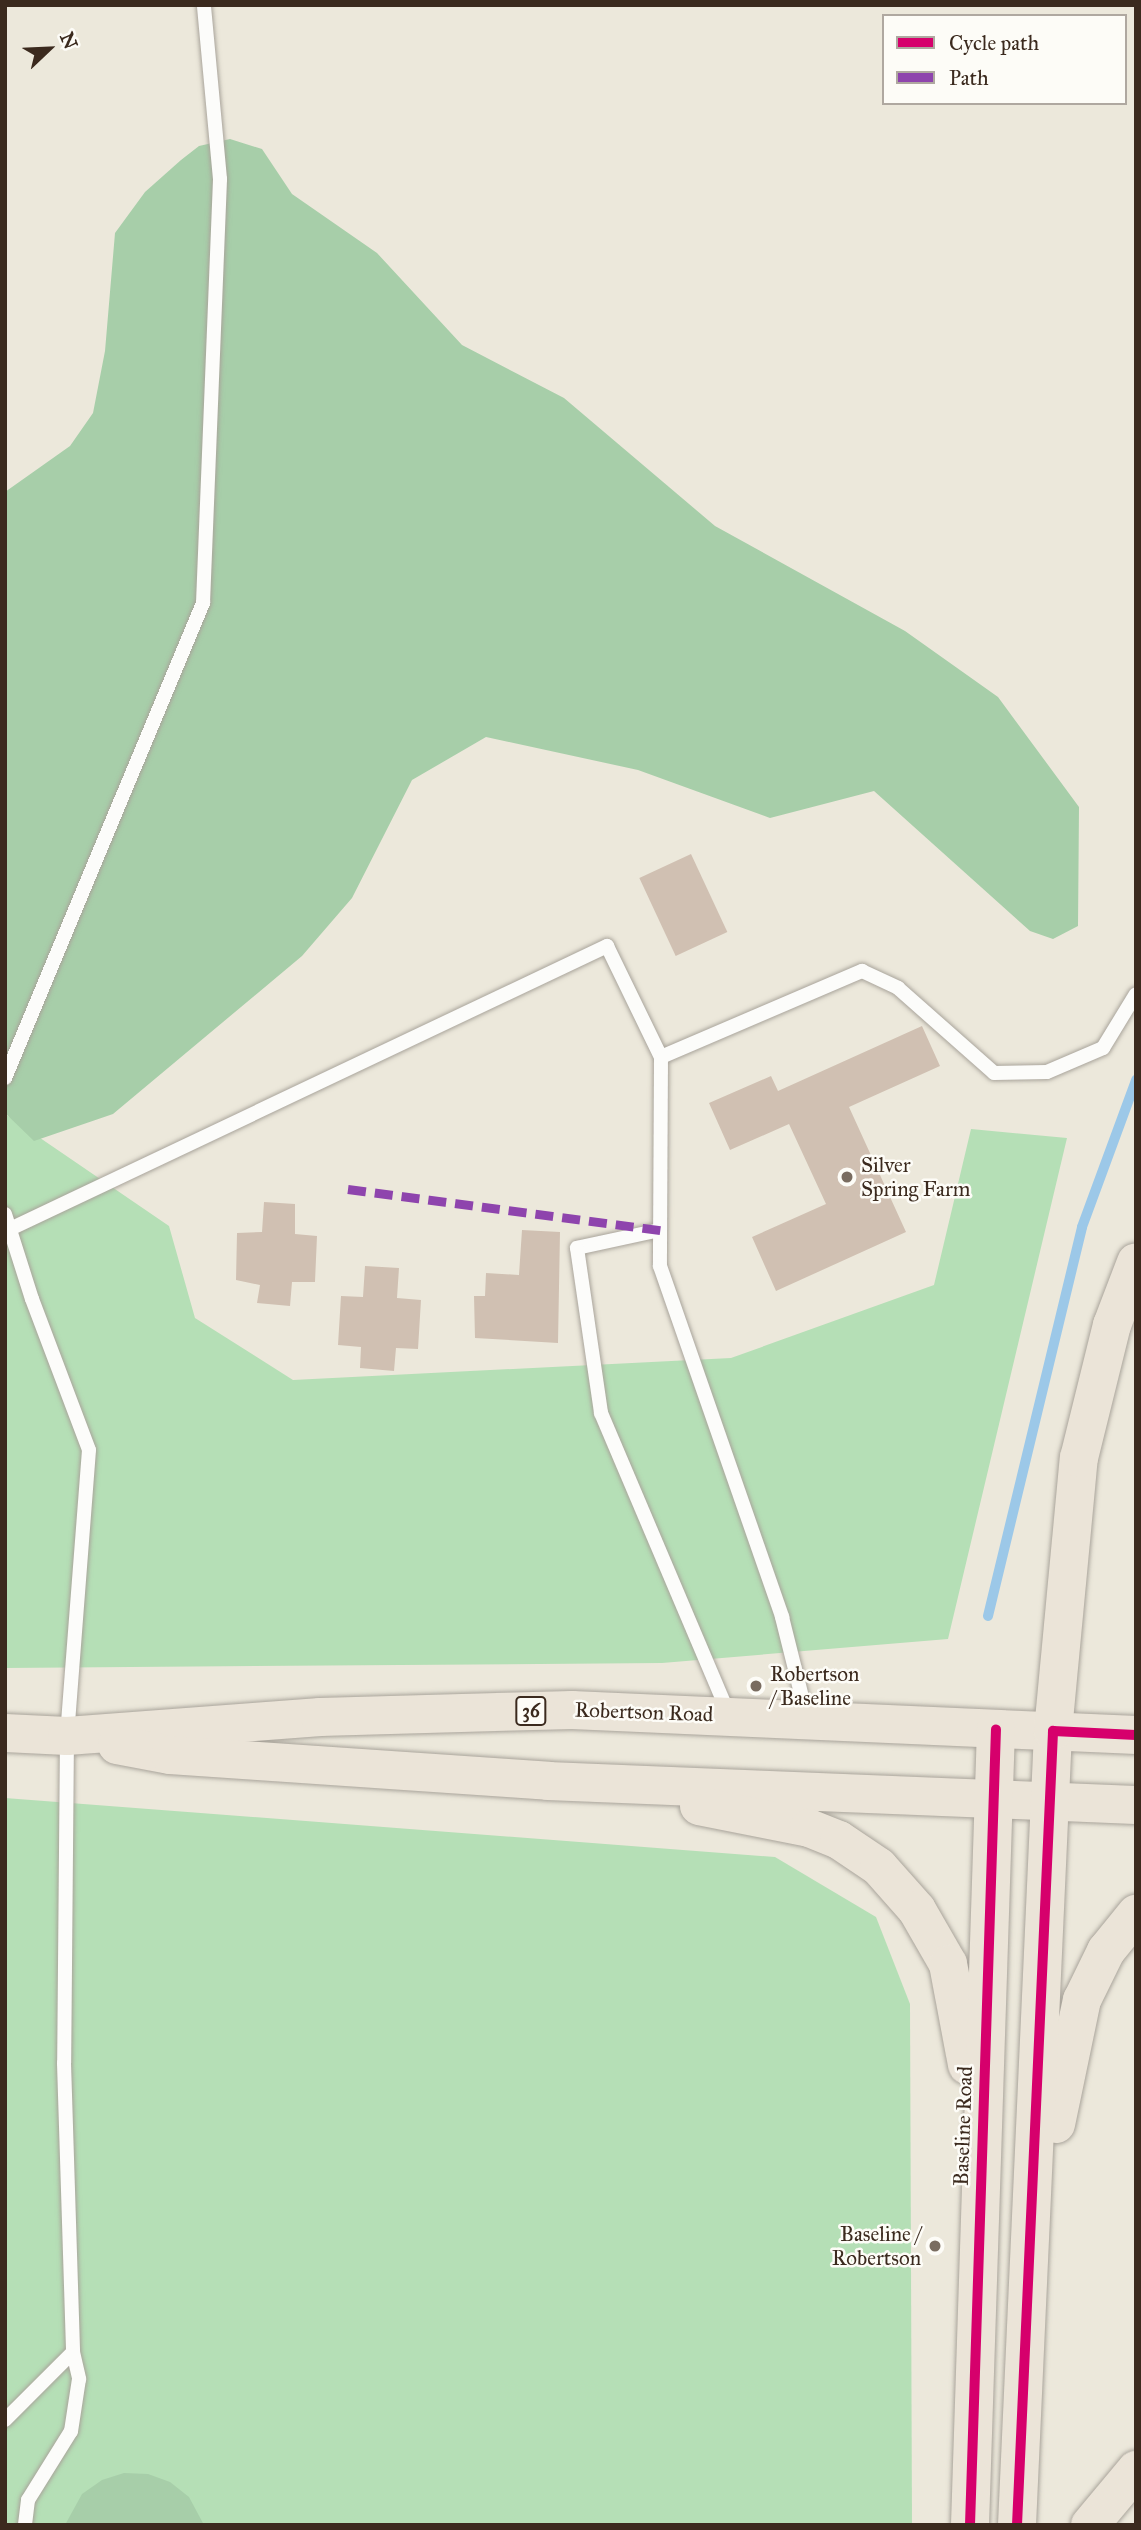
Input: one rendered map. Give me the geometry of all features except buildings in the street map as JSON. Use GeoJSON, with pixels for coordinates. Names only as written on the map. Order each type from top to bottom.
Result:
{"type":"FeatureCollection","features":[{"type":"Feature","properties":{"kind":"main road"},"geometry":{"type":"LineString","coordinates":[[1017,2525],[1053,1731],[1079,1458],[1100,1366],[1136,1262]]}},
{"type":"Feature","properties":{"kind":"main road","name":"Robertson Road"},"geometry":{"type":"LineString","coordinates":[[5,1733],[67,1735],[348,1716],[572,1710],[807,1717],[1136,1735]]}},
{"type":"Feature","properties":{"kind":"main road","name":"Baseline Road"},"geometry":{"type":"LineString","coordinates":[[970,2525],[996,1729]]}},
{"type":"Feature","properties":{"kind":"main road","name":"Robertson Road"},"geometry":{"type":"LineString","coordinates":[[67,1735],[170,1755],[548,1781],[994,1797],[1136,1805]]}},
{"type":"Feature","properties":{"kind":"main road"},"geometry":{"type":"LineString","coordinates":[[548,1781],[808,1828],[849,1845],[879,1867],[917,1910],[948,1964],[961,2021],[980,2166]]}},
{"type":"Feature","properties":{"kind":"main road"},"geometry":{"type":"LineString","coordinates":[[1022,2397],[1070,2039],[1093,1975],[1136,1914]]}},
{"type":"Feature","properties":{"kind":"main road"},"geometry":{"type":"LineString","coordinates":[[1090,2525],[1136,2470]]}},
{"type":"Feature","properties":{"kind":"lane"},"geometry":{"type":"LineString","coordinates":[[5,1078],[203,603],[220,179],[204,5]]}},
{"type":"Feature","properties":{"kind":"lane"},"geometry":{"type":"LineString","coordinates":[[10,1229],[607,946],[661,1056],[660,1266],[782,1617],[807,1717]]}},
{"type":"Feature","properties":{"kind":"lane"},"geometry":{"type":"LineString","coordinates":[[661,1056],[862,971],[898,988],[994,1073],[1047,1072],[1103,1048],[1136,994]]}},
{"type":"Feature","properties":{"kind":"lane"},"geometry":{"type":"LineString","coordinates":[[5,1213],[89,1450],[67,1735],[64,2063],[73,2352],[79,2379],[71,2431],[28,2500],[25,2525]]}},
{"type":"Feature","properties":{"kind":"lane"},"geometry":{"type":"LineString","coordinates":[[660,1230],[577,1248],[601,1413],[729,1715]]}},
{"type":"Feature","properties":{"kind":"lane"},"geometry":{"type":"LineString","coordinates":[[5,2420],[73,2352]]}},
{"type":"Feature","properties":{"kind":"green space"},"geometry":{"type":"Polygon","coordinates":[[[230,139],[262,149],[292,194],[377,253],[462,345],[564,398],[715,526],[905,631],[998,697],[1079,807],[1078,926],[1053,939],[1030,931],[874,791],[770,818],[638,770],[486,737],[412,780],[352,898],[302,956],[113,1114],[34,1141],[5,1113],[5,492],[70,446],[93,413],[105,351],[115,233],[145,192],[181,160],[199,146],[230,139]]]}},
{"type":"Feature","properties":{"kind":"green space"},"geometry":{"type":"Polygon","coordinates":[[[5,1114],[169,1226],[195,1318],[293,1380],[731,1358],[934,1285],[971,1129],[1067,1138],[948,1639],[662,1663],[5,1668],[5,1114]]]}},
{"type":"Feature","properties":{"kind":"green space"},"geometry":{"type":"Polygon","coordinates":[[[5,1798],[775,1857],[876,1917],[910,2004],[912,2525],[5,2525],[5,1798]]]}},
{"type":"Feature","properties":{"kind":"green space"},"geometry":{"type":"Polygon","coordinates":[[[124,2473],[148,2474],[170,2482],[189,2497],[204,2525],[65,2525],[82,2494],[102,2480],[124,2473]]]}},
{"type":"Feature","properties":{"kind":"waterway"},"geometry":{"type":"LineString","coordinates":[[988,1616],[1082,1227],[1136,1080]]}},
{"type":"Feature","properties":{"kind":"marked path"},"geometry":{"type":"LineString","coordinates":[[348,1189],[660,1230]]}},
{"type":"Feature","properties":{"kind":"cycle path"},"geometry":{"type":"LineString","coordinates":[[970,2525],[996,1729]]}},
{"type":"Feature","properties":{"kind":"cycle path"},"geometry":{"type":"LineString","coordinates":[[1017,2525],[1053,1731],[1136,1735]]}},
{"type":"Feature","properties":{"kind":"place","name":"Silver Spring Farm"},"geometry":{"type":"Point","coordinates":[847,1177]}},
{"type":"Feature","properties":{"kind":"place","name":"Robertson / Baseline"},"geometry":{"type":"Point","coordinates":[756,1686]}},
{"type":"Feature","properties":{"kind":"place","name":"Baseline / Robertson"},"geometry":{"type":"Point","coordinates":[935,2246]}}]}
